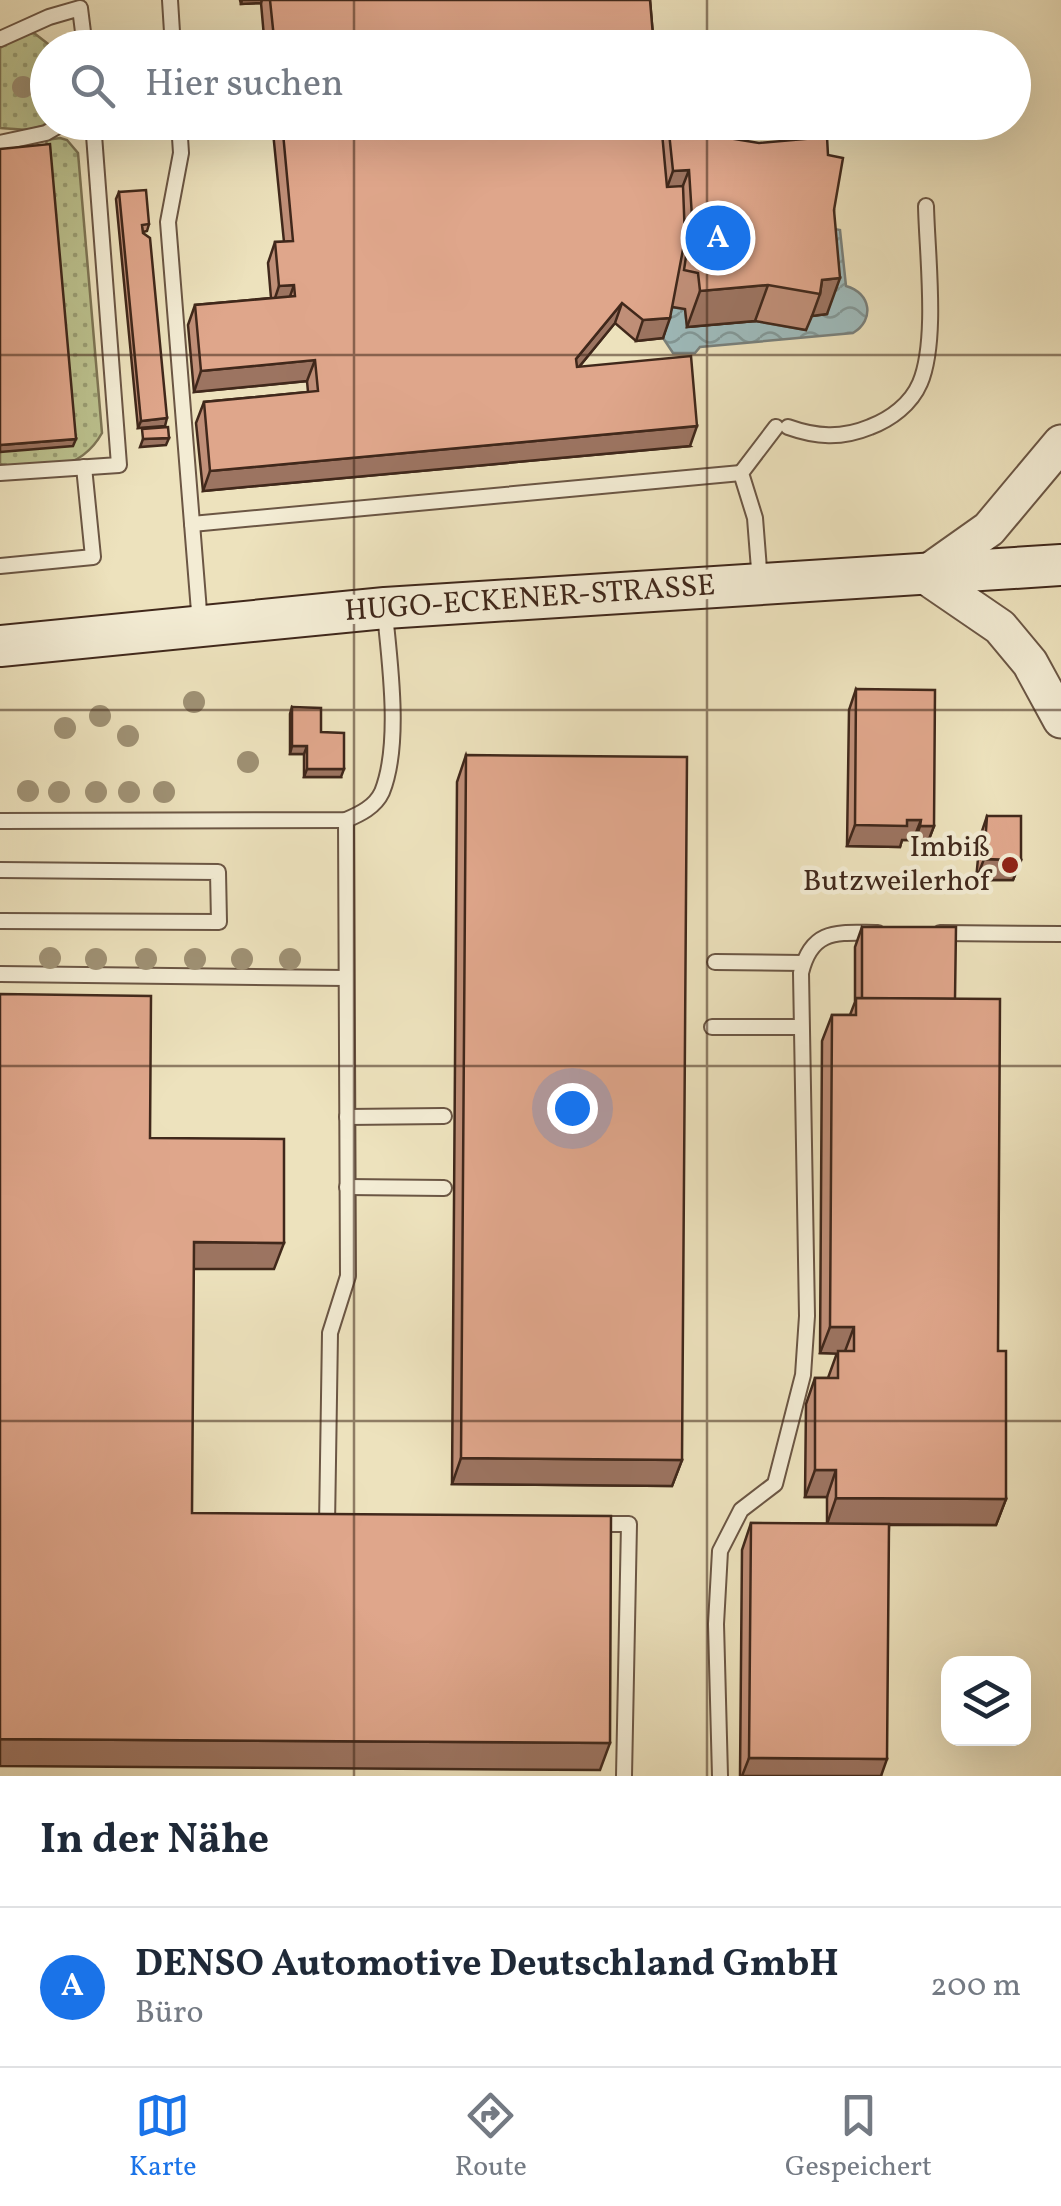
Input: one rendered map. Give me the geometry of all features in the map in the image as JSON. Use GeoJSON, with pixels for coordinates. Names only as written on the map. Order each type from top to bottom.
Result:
{"type":"FeatureCollection","features":[{"type":"Feature","properties":{"kind":"main road","name":"HUGO-ECKENER-STRASSE"},"geometry":{"type":"LineString","coordinates":[[0,646],[385,608],[1061,565]]}},
{"type":"Feature","properties":{"kind":"street"},"geometry":{"type":"LineString","coordinates":[[1061,443],[989,529],[924,575],[1000,626],[1030,663],[1061,720]]}},
{"type":"Feature","properties":{"kind":"lane"},"geometry":{"type":"LineString","coordinates":[[41,0],[43,20]]}},
{"type":"Feature","properties":{"kind":"lane"},"geometry":{"type":"LineString","coordinates":[[170,0],[172,30]]}},
{"type":"Feature","properties":{"kind":"lane"},"geometry":{"type":"LineString","coordinates":[[0,39],[80,8],[83,30]]}},
{"type":"Feature","properties":{"kind":"lane"},"geometry":{"type":"LineString","coordinates":[[0,143],[30,136]]}},
{"type":"Feature","properties":{"kind":"lane"},"geometry":{"type":"LineString","coordinates":[[0,473],[118,465],[94,140]]}},
{"type":"Feature","properties":{"kind":"lane"},"geometry":{"type":"LineString","coordinates":[[180,140],[168,222],[200,626]]}},
{"type":"Feature","properties":{"kind":"lane"},"geometry":{"type":"LineString","coordinates":[[192,524],[741,473],[782,427],[813,436],[850,435],[900,411],[919,387],[928,361],[926,206]]}},
{"type":"Feature","properties":{"kind":"lane"},"geometry":{"type":"LineString","coordinates":[[0,566],[93,557],[84,467]]}},
{"type":"Feature","properties":{"kind":"lane"},"geometry":{"type":"LineString","coordinates":[[741,473],[755,518],[760,584]]}},
{"type":"Feature","properties":{"kind":"lane"},"geometry":{"type":"LineString","coordinates":[[0,822],[346,820],[365,812],[381,795],[389,760],[392,701],[385,608]]}},
{"type":"Feature","properties":{"kind":"lane"},"geometry":{"type":"LineString","coordinates":[[346,820],[348,1276],[330,1333],[328,1525],[346,1525]]}},
{"type":"Feature","properties":{"kind":"lane"},"geometry":{"type":"LineString","coordinates":[[0,870],[218,872],[219,922],[0,921]]}},
{"type":"Feature","properties":{"kind":"lane"},"geometry":{"type":"LineString","coordinates":[[720,1776],[716,1624],[720,1551],[741,1510],[775,1484],[804,1375],[807,1316],[799,994],[803,963],[812,945],[823,936],[902,933]]}},
{"type":"Feature","properties":{"kind":"lane"},"geometry":{"type":"LineString","coordinates":[[921,933],[1061,934]]}},
{"type":"Feature","properties":{"kind":"lane"},"geometry":{"type":"LineString","coordinates":[[715,962],[803,963]]}},
{"type":"Feature","properties":{"kind":"lane"},"geometry":{"type":"LineString","coordinates":[[0,974],[346,978]]}},
{"type":"Feature","properties":{"kind":"lane"},"geometry":{"type":"LineString","coordinates":[[712,1027],[800,1028]]}},
{"type":"Feature","properties":{"kind":"lane"},"geometry":{"type":"LineString","coordinates":[[347,1117],[444,1116]]}},
{"type":"Feature","properties":{"kind":"lane"},"geometry":{"type":"LineString","coordinates":[[348,1187],[444,1188]]}},
{"type":"Feature","properties":{"kind":"lane"},"geometry":{"type":"LineString","coordinates":[[572,1524],[629,1524],[624,1776]]}},
{"type":"Feature","properties":{"kind":"green space"},"geometry":{"type":"Polygon","coordinates":[[[30,34],[30,129],[0,128],[0,48],[30,34]]]}},
{"type":"Feature","properties":{"kind":"green space"},"geometry":{"type":"Polygon","coordinates":[[[46,140],[67,140],[78,153],[102,433],[93,446],[71,462],[29,469],[0,464],[0,451],[48,151],[46,140]]]}},
{"type":"Feature","properties":{"kind":"water"},"geometry":{"type":"Polygon","coordinates":[[[824,227],[840,230],[846,286],[861,294],[867,307],[860,328],[853,333],[673,353],[663,338],[669,302],[671,307],[685,309],[687,327],[755,321],[806,330],[809,316],[826,314],[824,227]]]}},
{"type":"Feature","properties":{"kind":"building"},"geometry":{"type":"Polygon","coordinates":[[[270,0],[650,0],[652,30],[273,30],[270,0]]]}},
{"type":"Feature","properties":{"kind":"building"},"geometry":{"type":"Polygon","coordinates":[[[284,140],[663,140],[667,187],[683,186],[685,239],[670,318],[643,320],[622,303],[576,359],[577,367],[691,356],[697,426],[210,471],[204,402],[318,391],[315,360],[201,371],[195,305],[295,296],[294,285],[279,286],[275,242],[293,241],[284,140]]]}},
{"type":"Feature","properties":{"kind":"building"},"geometry":{"type":"Polygon","coordinates":[[[670,140],[759,143],[827,140],[828,155],[843,158],[834,210],[840,278],[822,280],[820,294],[768,285],[700,291],[698,273],[684,270],[692,217],[689,170],[673,171],[670,140]]]}},
{"type":"Feature","properties":{"kind":"building"},"geometry":{"type":"Polygon","coordinates":[[[50,144],[76,439],[0,445],[0,149],[50,144]]]}},
{"type":"Feature","properties":{"kind":"building"},"geometry":{"type":"Polygon","coordinates":[[[146,190],[149,224],[142,225],[143,233],[150,238],[167,418],[141,421],[119,192],[146,190]]]}},
{"type":"Feature","properties":{"kind":"building"},"geometry":{"type":"Polygon","coordinates":[[[168,427],[169,438],[143,439],[142,429],[168,427]]]}},
{"type":"Feature","properties":{"kind":"building"},"geometry":{"type":"Polygon","coordinates":[[[856,689],[935,690],[934,826],[920,826],[921,820],[907,820],[907,826],[855,825],[856,689]]]}},
{"type":"Feature","properties":{"kind":"building"},"geometry":{"type":"Polygon","coordinates":[[[292,707],[321,708],[321,732],[344,733],[344,769],[307,769],[307,746],[292,746],[292,707]]]}},
{"type":"Feature","properties":{"kind":"building"},"geometry":{"type":"Polygon","coordinates":[[[466,755],[687,757],[682,1460],[461,1458],[466,755]]]}},
{"type":"Feature","properties":{"kind":"building"},"geometry":{"type":"Polygon","coordinates":[[[987,816],[1021,816],[1021,860],[984,859],[987,816]]]}},
{"type":"Feature","properties":{"kind":"building"},"geometry":{"type":"Polygon","coordinates":[[[862,927],[956,927],[955,999],[862,998],[862,927]]]}},
{"type":"Feature","properties":{"kind":"building"},"geometry":{"type":"Polygon","coordinates":[[[0,994],[151,996],[150,1138],[284,1139],[284,1243],[194,1242],[192,1513],[611,1516],[610,1743],[0,1739],[0,994]]]}},
{"type":"Feature","properties":{"kind":"building"},"geometry":{"type":"Polygon","coordinates":[[[856,998],[1000,999],[998,1351],[1006,1351],[1006,1499],[836,1498],[836,1470],[815,1470],[815,1378],[838,1378],[838,1351],[854,1351],[854,1327],[830,1327],[832,1015],[856,1015],[856,998]]]}},
{"type":"Feature","properties":{"kind":"building"},"geometry":{"type":"Polygon","coordinates":[[[751,1523],[889,1524],[887,1759],[749,1758],[751,1523]]]}},
{"type":"Feature","properties":{"kind":"place","name":"DENSO Automotive Deutschland GmbH"},"geometry":{"type":"Point","coordinates":[718,238]}},
{"type":"Feature","properties":{"kind":"place","name":"Imbiß Butzweilerhof"},"geometry":{"type":"Point","coordinates":[1010,865]}}]}
